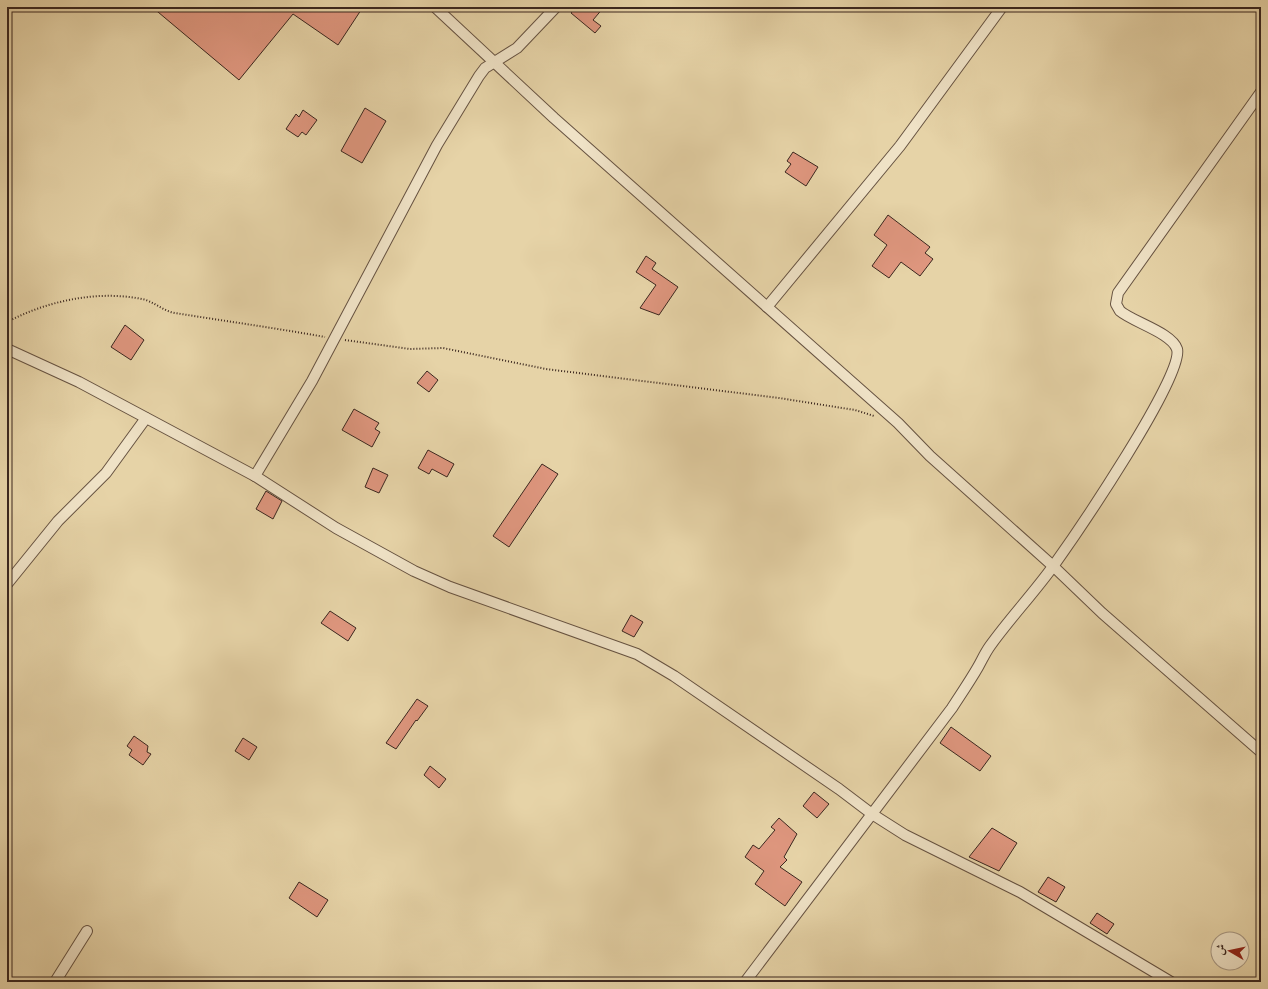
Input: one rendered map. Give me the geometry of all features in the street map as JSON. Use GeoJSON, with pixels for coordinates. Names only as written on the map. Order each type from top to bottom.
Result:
{"type":"FeatureCollection","features":[{"type":"Feature","properties":{"kind":"street"},"geometry":{"type":"LineString","coordinates":[[435,7],[554,118],[898,423],[930,456],[1053,566],[1102,613],[1261,752]]}},
{"type":"Feature","properties":{"kind":"street"},"geometry":{"type":"LineString","coordinates":[[255,476],[312,381],[437,145],[479,76],[485,68],[516,48],[556,7]]}},
{"type":"Feature","properties":{"kind":"street"},"geometry":{"type":"LineString","coordinates":[[767,307],[900,146],[1002,7]]}},
{"type":"Feature","properties":{"kind":"street"},"geometry":{"type":"LineString","coordinates":[[745,982],[952,708],[989,648],[1053,566],[1111,481],[1139,434],[1167,382],[1177,360],[1178,351],[1172,342],[1120,311],[1116,304],[1118,293],[1261,92]]}},
{"type":"Feature","properties":{"kind":"street"},"geometry":{"type":"LineString","coordinates":[[7,350],[79,382],[255,476],[336,528],[414,571],[450,587],[637,654],[674,676],[839,789],[872,814],[905,835],[1020,892],[1171,982]]}},
{"type":"Feature","properties":{"kind":"street"},"geometry":{"type":"LineString","coordinates":[[7,584],[58,522],[106,473],[146,418]]}},
{"type":"Feature","properties":{"kind":"street"},"geometry":{"type":"LineString","coordinates":[[55,982],[88,931]]}},
{"type":"Feature","properties":{"kind":"path"},"geometry":{"type":"LineString","coordinates":[[7,322],[26,312],[70,299],[112,296],[143,299],[173,312],[334,338],[410,349],[443,348],[546,369],[779,398],[855,410],[876,417]]}},
{"type":"Feature","properties":{"kind":"building"},"geometry":{"type":"Polygon","coordinates":[[[152,7],[363,7],[338,45],[293,14],[239,80],[152,7]]]}},
{"type":"Feature","properties":{"kind":"building"},"geometry":{"type":"Polygon","coordinates":[[[576,7],[604,7],[593,20],[601,26],[595,33],[571,13],[576,7]]]}},
{"type":"Feature","properties":{"kind":"building"},"geometry":{"type":"Polygon","coordinates":[[[365,108],[386,121],[362,163],[341,151],[365,108]]]}},
{"type":"Feature","properties":{"kind":"building"},"geometry":{"type":"Polygon","coordinates":[[[303,110],[317,120],[306,135],[302,132],[298,137],[286,129],[296,114],[299,117],[303,110]]]}},
{"type":"Feature","properties":{"kind":"building"},"geometry":{"type":"Polygon","coordinates":[[[793,152],[818,167],[806,186],[785,172],[791,164],[787,161],[793,152]]]}},
{"type":"Feature","properties":{"kind":"building"},"geometry":{"type":"Polygon","coordinates":[[[888,215],[930,247],[925,253],[933,259],[920,276],[901,262],[889,278],[872,266],[887,245],[874,235],[888,215]]]}},
{"type":"Feature","properties":{"kind":"building"},"geometry":{"type":"Polygon","coordinates":[[[646,256],[656,263],[652,269],[678,287],[659,315],[640,308],[656,285],[636,272],[646,256]]]}},
{"type":"Feature","properties":{"kind":"building"},"geometry":{"type":"Polygon","coordinates":[[[125,325],[144,340],[131,360],[111,347],[125,325]]]}},
{"type":"Feature","properties":{"kind":"building"},"geometry":{"type":"Polygon","coordinates":[[[427,371],[438,380],[429,392],[417,383],[427,371]]]}},
{"type":"Feature","properties":{"kind":"building"},"geometry":{"type":"Polygon","coordinates":[[[354,409],[379,423],[375,429],[380,432],[372,447],[342,430],[354,409]]]}},
{"type":"Feature","properties":{"kind":"building"},"geometry":{"type":"Polygon","coordinates":[[[428,450],[454,464],[447,477],[432,469],[429,474],[418,468],[428,450]]]}},
{"type":"Feature","properties":{"kind":"building"},"geometry":{"type":"Polygon","coordinates":[[[542,464],[558,474],[509,547],[493,536],[542,464]]]}},
{"type":"Feature","properties":{"kind":"building"},"geometry":{"type":"Polygon","coordinates":[[[373,468],[388,475],[379,493],[365,487],[373,468]]]}},
{"type":"Feature","properties":{"kind":"building"},"geometry":{"type":"Polygon","coordinates":[[[266,491],[282,501],[273,519],[256,509],[266,491]]]}},
{"type":"Feature","properties":{"kind":"building"},"geometry":{"type":"Polygon","coordinates":[[[330,611],[356,628],[348,641],[321,623],[330,611]]]}},
{"type":"Feature","properties":{"kind":"building"},"geometry":{"type":"Polygon","coordinates":[[[631,615],[643,622],[634,637],[622,631],[631,615]]]}},
{"type":"Feature","properties":{"kind":"building"},"geometry":{"type":"Polygon","coordinates":[[[417,699],[428,706],[417,721],[416,720],[396,749],[386,743],[417,699]]]}},
{"type":"Feature","properties":{"kind":"building"},"geometry":{"type":"Polygon","coordinates":[[[951,727],[991,756],[980,771],[940,743],[951,727]]]}},
{"type":"Feature","properties":{"kind":"building"},"geometry":{"type":"Polygon","coordinates":[[[134,736],[148,746],[147,752],[151,754],[143,765],[129,755],[132,750],[127,746],[134,736]]]}},
{"type":"Feature","properties":{"kind":"building"},"geometry":{"type":"Polygon","coordinates":[[[243,738],[257,747],[249,760],[235,751],[243,738]]]}},
{"type":"Feature","properties":{"kind":"building"},"geometry":{"type":"Polygon","coordinates":[[[430,766],[446,779],[439,788],[424,775],[430,766]]]}},
{"type":"Feature","properties":{"kind":"building"},"geometry":{"type":"Polygon","coordinates":[[[814,792],[829,804],[817,818],[803,806],[814,792]]]}},
{"type":"Feature","properties":{"kind":"building"},"geometry":{"type":"Polygon","coordinates":[[[779,818],[797,834],[784,857],[787,860],[780,867],[802,882],[785,906],[755,884],[764,871],[745,857],[753,845],[759,849],[775,830],[771,827],[779,818]]]}},
{"type":"Feature","properties":{"kind":"building"},"geometry":{"type":"Polygon","coordinates":[[[992,828],[1017,843],[999,871],[969,857],[992,828]]]}},
{"type":"Feature","properties":{"kind":"building"},"geometry":{"type":"Polygon","coordinates":[[[1048,877],[1065,887],[1056,902],[1038,892],[1048,877]]]}},
{"type":"Feature","properties":{"kind":"building"},"geometry":{"type":"Polygon","coordinates":[[[299,882],[328,900],[317,917],[289,898],[299,882]]]}},
{"type":"Feature","properties":{"kind":"building"},"geometry":{"type":"Polygon","coordinates":[[[1097,913],[1114,924],[1107,934],[1090,923],[1097,913]]]}}]}
